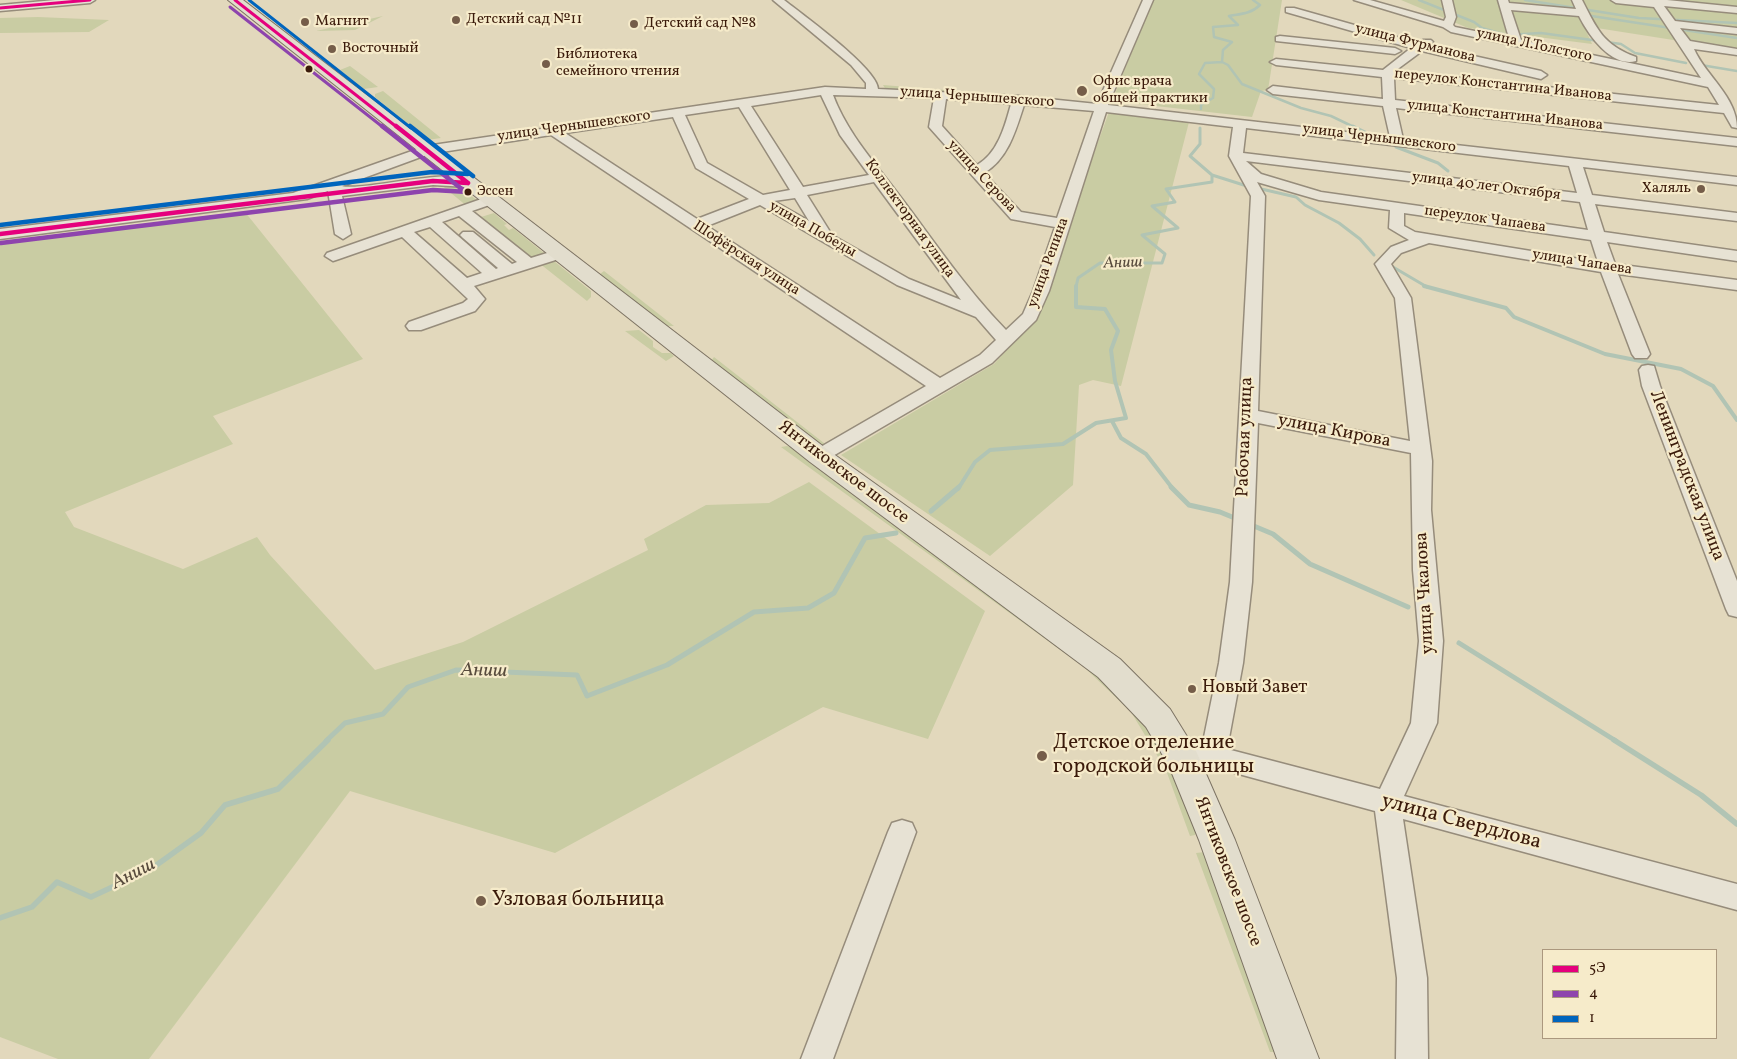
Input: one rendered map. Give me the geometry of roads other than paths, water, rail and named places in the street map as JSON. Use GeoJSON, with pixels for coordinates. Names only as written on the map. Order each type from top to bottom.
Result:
{"type":"FeatureCollection","features":[{"type":"Feature","properties":{"kind":"main road","name":"Янтиковское шоссе"},"geometry":{"type":"LineString","coordinates":[[235,0],[818,456],[1109,668],[1198,758],[1217,840],[1298,1059]]}},
{"type":"Feature","properties":{"kind":"street"},"geometry":{"type":"LineString","coordinates":[[0,8],[90,0]]}},
{"type":"Feature","properties":{"kind":"street"},"geometry":{"type":"LineString","coordinates":[[778,0],[855,63],[872,83],[872,92]]}},
{"type":"Feature","properties":{"kind":"street","name":"улица Репина"},"geometry":{"type":"LineString","coordinates":[[818,456],[986,359],[1030,316],[1041,291],[1064,224],[1101,108],[1148,0]]}},
{"type":"Feature","properties":{"kind":"street","name":"улица Л.Толстого"},"geometry":{"type":"LineString","coordinates":[[1359,0],[1449,27],[1516,43],[1710,83]]}},
{"type":"Feature","properties":{"kind":"street"},"geometry":{"type":"LineString","coordinates":[[1397,141],[1389,103],[1388,71],[1449,27],[1451,17],[1447,0]]}},
{"type":"Feature","properties":{"kind":"street"},"geometry":{"type":"LineString","coordinates":[[1577,0],[1600,43],[1618,54],[1710,83]]}},
{"type":"Feature","properties":{"kind":"street"},"geometry":{"type":"LineString","coordinates":[[1616,0],[1737,10]]}},
{"type":"Feature","properties":{"kind":"street"},"geometry":{"type":"LineString","coordinates":[[1656,2],[1686,44],[1694,62],[1737,124]]}},
{"type":"Feature","properties":{"kind":"street"},"geometry":{"type":"LineString","coordinates":[[1516,43],[1504,3],[1584,13]]}},
{"type":"Feature","properties":{"kind":"street","name":"улица Фурманова"},"geometry":{"type":"LineString","coordinates":[[1290,10],[1415,50],[1541,75]]}},
{"type":"Feature","properties":{"kind":"street"},"geometry":{"type":"LineString","coordinates":[[1672,24],[1737,30]]}},
{"type":"Feature","properties":{"kind":"street"},"geometry":{"type":"LineString","coordinates":[[1280,40],[1415,50]]}},
{"type":"Feature","properties":{"kind":"street"},"geometry":{"type":"LineString","coordinates":[[1686,44],[1737,52]]}},
{"type":"Feature","properties":{"kind":"street","name":"переулок Константина Иванова"},"geometry":{"type":"LineString","coordinates":[[1276,62],[1729,110]]}},
{"type":"Feature","properties":{"kind":"street","name":"улица Константина Иванова"},"geometry":{"type":"LineString","coordinates":[[1273,90],[1737,142]]}},
{"type":"Feature","properties":{"kind":"street","name":"улица Чернышевского"},"geometry":{"type":"LineString","coordinates":[[336,188],[386,164],[426,150],[825,91],[1020,100],[1240,123],[1737,181]]}},
{"type":"Feature","properties":{"kind":"street","name":"Коллекторная улица"},"geometry":{"type":"LineString","coordinates":[[825,91],[832,113],[878,177],[978,313],[1005,339]]}},
{"type":"Feature","properties":{"kind":"street","name":"улица Серова"},"geometry":{"type":"LineString","coordinates":[[941,95],[935,127],[1016,216],[1064,224]]}},
{"type":"Feature","properties":{"kind":"street"},"geometry":{"type":"LineString","coordinates":[[976,172],[991,164],[1008,134],[1020,100]]}},
{"type":"Feature","properties":{"kind":"street"},"geometry":{"type":"LineString","coordinates":[[743,103],[828,240]]}},
{"type":"Feature","properties":{"kind":"street","name":"улица Победы"},"geometry":{"type":"LineString","coordinates":[[677,112],[701,165],[903,282],[978,313]]}},
{"type":"Feature","properties":{"kind":"street"},"geometry":{"type":"LineString","coordinates":[[1238,160],[1240,123]]}},
{"type":"Feature","properties":{"kind":"street","name":"Шофёрская улица"},"geometry":{"type":"LineString","coordinates":[[553,131],[939,386]]}},
{"type":"Feature","properties":{"kind":"street","name":"улица 40 лет Октября"},"geometry":{"type":"LineString","coordinates":[[1238,160],[1385,175],[1737,218]]}},
{"type":"Feature","properties":{"kind":"street","name":"переулок Чапаева"},"geometry":{"type":"LineString","coordinates":[[1238,160],[1256,177],[1318,196],[1737,256]]}},
{"type":"Feature","properties":{"kind":"street","name":"Рабочая улица"},"geometry":{"type":"LineString","coordinates":[[1198,758],[1231,663],[1241,582],[1258,196],[1238,160]]}},
{"type":"Feature","properties":{"kind":"street","name":"Ленинградская улица"},"geometry":{"type":"LineString","coordinates":[[1574,161],[1608,268],[1644,362],[1696,509],[1737,609]]}},
{"type":"Feature","properties":{"kind":"street"},"geometry":{"type":"LineString","coordinates":[[386,164],[390,176],[404,184]]}},
{"type":"Feature","properties":{"kind":"street"},"geometry":{"type":"LineString","coordinates":[[1385,175],[1393,207]]}},
{"type":"Feature","properties":{"kind":"street"},"geometry":{"type":"LineString","coordinates":[[0,234],[293,196],[336,188],[404,184],[461,177]]}},
{"type":"Feature","properties":{"kind":"street"},"geometry":{"type":"LineString","coordinates":[[696,225],[760,200],[878,177]]}},
{"type":"Feature","properties":{"kind":"street"},"geometry":{"type":"LineString","coordinates":[[336,188],[343,234]]}},
{"type":"Feature","properties":{"kind":"street"},"geometry":{"type":"LineString","coordinates":[[415,326],[468,307],[476,299],[468,245],[490,200]]}},
{"type":"Feature","properties":{"kind":"street","name":"улица Чапаева"},"geometry":{"type":"LineString","coordinates":[[1393,207],[1396,228],[1411,236],[1608,268],[1737,285]]}},
{"type":"Feature","properties":{"kind":"street","name":"улица Чкалова"},"geometry":{"type":"LineString","coordinates":[[1387,803],[1424,723],[1431,641],[1424,570],[1421,449],[1403,298],[1383,264],[1396,250],[1427,239]]}},
{"type":"Feature","properties":{"kind":"street"},"geometry":{"type":"LineString","coordinates":[[333,256],[468,245],[560,254]]}},
{"type":"Feature","properties":{"kind":"street","name":"улица Кирова"},"geometry":{"type":"LineString","coordinates":[[1247,415],[1421,449]]}},
{"type":"Feature","properties":{"kind":"street","name":"улица Свердлова"},"geometry":{"type":"LineString","coordinates":[[1198,758],[1387,803],[1737,896]]}},
{"type":"Feature","properties":{"kind":"street"},"geometry":{"type":"LineString","coordinates":[[1387,803],[1412,978],[1412,1059]]}},
{"type":"Feature","properties":{"kind":"street"},"geometry":{"type":"LineString","coordinates":[[817,1059],[902,832]]}},
{"type":"Feature","properties":{"kind":"waterway","name":"Аниш"},"geometry":{"type":"LineString","coordinates":[[1222,62],[1223,50],[1232,42],[1214,37],[1213,27],[1238,25],[1229,16],[1249,12],[1257,8],[1260,5],[1253,0]]}},
{"type":"Feature","properties":{"kind":"waterway"},"geometry":{"type":"LineString","coordinates":[[1419,0],[1474,22],[1482,28],[1506,35],[1541,33],[1621,44],[1635,53],[1686,63]]}},
{"type":"Feature","properties":{"kind":"waterway"},"geometry":{"type":"LineString","coordinates":[[1525,0],[1639,18],[1737,23]]}},
{"type":"Feature","properties":{"kind":"waterway"},"geometry":{"type":"LineString","coordinates":[[1585,15],[1737,38]]}},
{"type":"Feature","properties":{"kind":"waterway","name":"Аниш"},"geometry":{"type":"LineString","coordinates":[[1201,109],[1201,105],[1213,98],[1214,89],[1199,74],[1205,63],[1222,62]]}},
{"type":"Feature","properties":{"kind":"waterway"},"geometry":{"type":"LineString","coordinates":[[1222,62],[1228,65],[1242,84],[1301,108],[1331,116],[1356,128]]}},
{"type":"Feature","properties":{"kind":"waterway"},"geometry":{"type":"LineString","coordinates":[[1701,65],[1737,71]]}},
{"type":"Feature","properties":{"kind":"waterway"},"geometry":{"type":"LineString","coordinates":[[1353,126],[1373,136]]}},
{"type":"Feature","properties":{"kind":"waterway","name":"Аниш"},"geometry":{"type":"LineString","coordinates":[[1200,128],[1200,144],[1190,156],[1212,175]]}},
{"type":"Feature","properties":{"kind":"waterway"},"geometry":{"type":"LineString","coordinates":[[1396,147],[1438,163],[1448,171]]}},
{"type":"Feature","properties":{"kind":"waterway","name":"Аниш"},"geometry":{"type":"LineString","coordinates":[[1076,287],[1078,278],[1100,263],[1162,263],[1165,254],[1142,235],[1178,228],[1152,206],[1175,202],[1166,189],[1212,182],[1212,175]]}},
{"type":"Feature","properties":{"kind":"waterway"},"geometry":{"type":"LineString","coordinates":[[1212,175],[1250,187]]}},
{"type":"Feature","properties":{"kind":"waterway"},"geometry":{"type":"LineString","coordinates":[[1257,188],[1296,197],[1305,205],[1339,223],[1360,239],[1374,255]]}},
{"type":"Feature","properties":{"kind":"waterway"},"geometry":{"type":"LineString","coordinates":[[1393,267],[1426,287]]}},
{"type":"Feature","properties":{"kind":"waterway","name":"Аниш"},"geometry":{"type":"LineString","coordinates":[[958,489],[975,462],[990,450],[1063,444],[1096,423],[1126,418],[1115,381],[1111,350],[1118,331],[1105,309],[1076,307],[1076,287]]}},
{"type":"Feature","properties":{"kind":"waterway"},"geometry":{"type":"LineString","coordinates":[[1426,287],[1506,308],[1514,317],[1605,354],[1681,369],[1713,386],[1737,420]]}},
{"type":"Feature","properties":{"kind":"waterway"},"geometry":{"type":"LineString","coordinates":[[1112,421],[1121,438],[1146,454],[1173,489]]}},
{"type":"Feature","properties":{"kind":"waterway","name":"Аниш"},"geometry":{"type":"LineString","coordinates":[[931,511],[959,487]]}},
{"type":"Feature","properties":{"kind":"waterway"},"geometry":{"type":"LineString","coordinates":[[1173,489],[1189,505],[1220,512],[1237,519]]}},
{"type":"Feature","properties":{"kind":"waterway"},"geometry":{"type":"LineString","coordinates":[[1249,524],[1273,534],[1310,564],[1408,607]]}},
{"type":"Feature","properties":{"kind":"waterway","name":"Аниш"},"geometry":{"type":"LineString","coordinates":[[326,741],[345,723],[383,714],[408,687],[456,670],[577,675],[587,696],[667,665],[754,612],[808,608],[834,593],[865,538],[896,533]]}},
{"type":"Feature","properties":{"kind":"waterway"},"geometry":{"type":"LineString","coordinates":[[1459,643],[1616,741]]}},
{"type":"Feature","properties":{"kind":"waterway","name":"Аниш"},"geometry":{"type":"LineString","coordinates":[[0,918],[32,907],[57,882],[91,897],[151,869],[201,833],[225,805],[278,789],[328,740]]}},
{"type":"Feature","properties":{"kind":"waterway"},"geometry":{"type":"LineString","coordinates":[[1614,740],[1701,795],[1737,824]]}},
{"type":"Feature","properties":{"kind":"place","name":"Детский сад №11"},"geometry":{"type":"Point","coordinates":[456,20]}},
{"type":"Feature","properties":{"kind":"place","name":"Магнит"},"geometry":{"type":"Point","coordinates":[305,22]}},
{"type":"Feature","properties":{"kind":"place","name":"Детский сад №8"},"geometry":{"type":"Point","coordinates":[634,24]}},
{"type":"Feature","properties":{"kind":"place","name":"Восточный"},"geometry":{"type":"Point","coordinates":[332,49]}},
{"type":"Feature","properties":{"kind":"place","name":"Библиотека семейного чтения"},"geometry":{"type":"Point","coordinates":[546,64]}},
{"type":"Feature","properties":{"kind":"place","name":"Офис врача общей практики"},"geometry":{"type":"Point","coordinates":[1082,91]}},
{"type":"Feature","properties":{"kind":"place","name":"Халяль"},"geometry":{"type":"Point","coordinates":[1701,189]}},
{"type":"Feature","properties":{"kind":"place","name":"Эссен"},"geometry":{"type":"Point","coordinates":[468,192]}},
{"type":"Feature","properties":{"kind":"place","name":"Новый Завет"},"geometry":{"type":"Point","coordinates":[1192,689]}},
{"type":"Feature","properties":{"kind":"place","name":"Детское отделение городской больницы"},"geometry":{"type":"Point","coordinates":[1042,756]}},
{"type":"Feature","properties":{"kind":"place","name":"Узловая больница"},"geometry":{"type":"Point","coordinates":[481,901]}}]}
